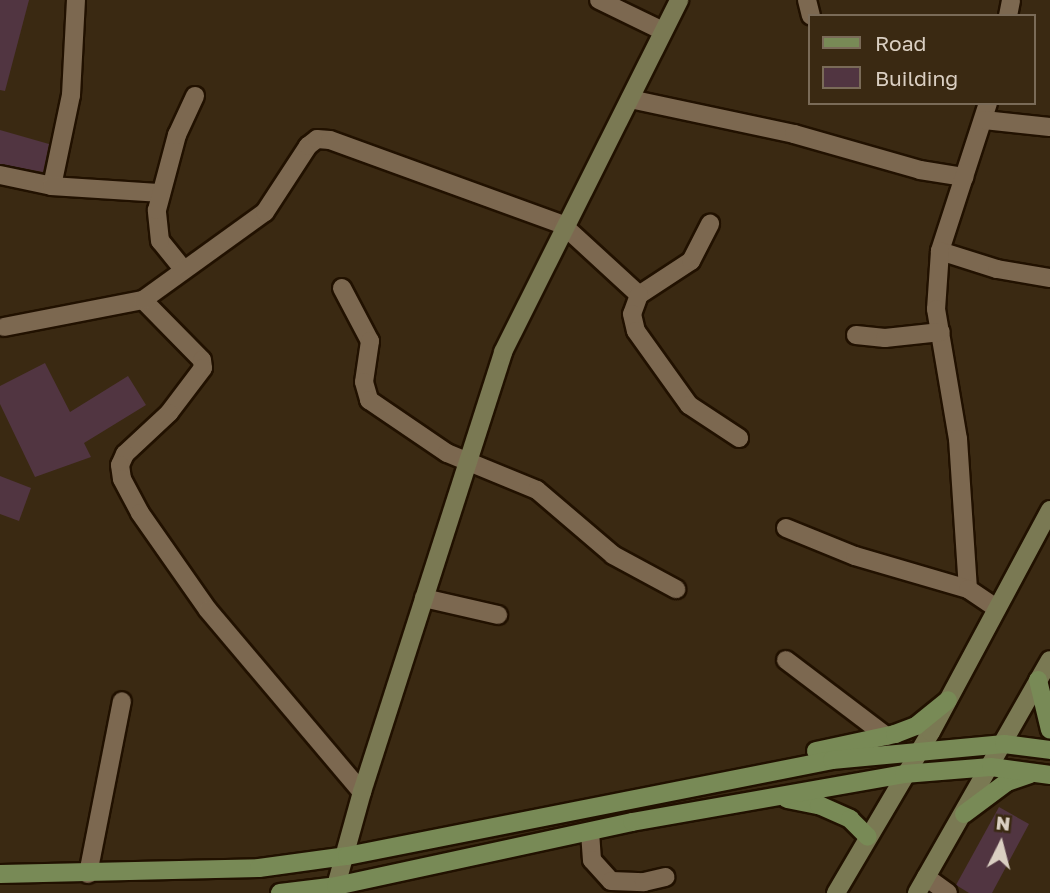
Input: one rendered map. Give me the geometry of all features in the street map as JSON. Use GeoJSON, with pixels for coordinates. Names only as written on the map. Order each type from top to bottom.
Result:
{"type":"FeatureCollection","features":[{"type":"Feature","properties":{"kind":"main road"},"geometry":{"type":"LineString","coordinates":[[1038,680],[1050,730]]}},
{"type":"Feature","properties":{"kind":"main road"},"geometry":{"type":"LineString","coordinates":[[775,771],[807,753],[886,736],[916,726],[948,700]]}},
{"type":"Feature","properties":{"kind":"main road"},"geometry":{"type":"LineString","coordinates":[[0,874],[259,868],[347,856],[775,771],[920,750],[1004,744],[1050,750]]}},
{"type":"Feature","properties":{"kind":"main road"},"geometry":{"type":"LineString","coordinates":[[280,893],[335,890],[590,832],[904,774],[991,767],[1044,774]]}},
{"type":"Feature","properties":{"kind":"main road"},"geometry":{"type":"LineString","coordinates":[[964,814],[1007,782],[1044,774]]}},
{"type":"Feature","properties":{"kind":"main road"},"geometry":{"type":"LineString","coordinates":[[780,797],[819,805],[850,818],[868,837]]}},
{"type":"Feature","properties":{"kind":"street"},"geometry":{"type":"LineString","coordinates":[[52,186],[71,95],[76,0]]}},
{"type":"Feature","properties":{"kind":"street"},"geometry":{"type":"LineString","coordinates":[[599,0],[661,30]]}},
{"type":"Feature","properties":{"kind":"street"},"geometry":{"type":"LineString","coordinates":[[335,890],[347,856],[362,792],[467,458],[517,315],[630,99],[661,30],[679,0]]}},
{"type":"Feature","properties":{"kind":"street"},"geometry":{"type":"LineString","coordinates":[[183,270],[160,241],[157,210],[177,135],[195,96]]}},
{"type":"Feature","properties":{"kind":"street"},"geometry":{"type":"LineString","coordinates":[[630,99],[794,134],[920,170],[964,177]]}},
{"type":"Feature","properties":{"kind":"street"},"geometry":{"type":"LineString","coordinates":[[968,589],[958,439],[935,285],[940,251],[986,112],[1050,127]]}},
{"type":"Feature","properties":{"kind":"street"},"geometry":{"type":"LineString","coordinates":[[1,329],[143,300],[265,212],[308,146],[317,139],[330,140],[563,225],[639,295]]}},
{"type":"Feature","properties":{"kind":"street"},"geometry":{"type":"LineString","coordinates":[[0,176],[52,186],[161,193]]}},
{"type":"Feature","properties":{"kind":"street"},"geometry":{"type":"LineString","coordinates":[[710,225],[691,261],[639,295],[632,314],[646,348],[688,405],[739,438]]}},
{"type":"Feature","properties":{"kind":"street"},"geometry":{"type":"LineString","coordinates":[[940,251],[997,269],[1050,278]]}},
{"type":"Feature","properties":{"kind":"street"},"geometry":{"type":"LineString","coordinates":[[342,288],[370,341],[363,382],[369,400],[426,441],[537,490],[604,549],[676,589]]}},
{"type":"Feature","properties":{"kind":"street"},"geometry":{"type":"LineString","coordinates":[[143,300],[202,360],[203,368],[169,413],[125,454],[120,465],[122,478],[140,513],[208,610],[362,792]]}},
{"type":"Feature","properties":{"kind":"street"},"geometry":{"type":"LineString","coordinates":[[856,335],[898,337],[941,332]]}},
{"type":"Feature","properties":{"kind":"street"},"geometry":{"type":"LineString","coordinates":[[836,893],[948,700],[1050,510]]}},
{"type":"Feature","properties":{"kind":"street"},"geometry":{"type":"LineString","coordinates":[[786,528],[855,556],[968,589],[996,608]]}},
{"type":"Feature","properties":{"kind":"street"},"geometry":{"type":"LineString","coordinates":[[424,598],[498,615]]}},
{"type":"Feature","properties":{"kind":"street"},"geometry":{"type":"LineString","coordinates":[[786,660],[886,736]]}},
{"type":"Feature","properties":{"kind":"street"},"geometry":{"type":"LineString","coordinates":[[948,893],[922,885],[1050,660]]}},
{"type":"Feature","properties":{"kind":"street"},"geometry":{"type":"LineString","coordinates":[[88,874],[122,701]]}},
{"type":"Feature","properties":{"kind":"street"},"geometry":{"type":"LineString","coordinates":[[590,832],[592,860],[611,881],[625,884],[665,877]]}},
{"type":"Feature","properties":{"kind":"building"},"geometry":{"type":"Polygon","coordinates":[[[0,0],[29,0],[5,91],[0,90],[0,0]]]}},
{"type":"Feature","properties":{"kind":"building"},"geometry":{"type":"Polygon","coordinates":[[[0,130],[49,144],[43,172],[0,164],[0,130]]]}},
{"type":"Feature","properties":{"kind":"building"},"geometry":{"type":"Polygon","coordinates":[[[45,363],[70,412],[128,376],[146,405],[84,443],[91,457],[35,477],[0,404],[0,386],[45,363]]]}},
{"type":"Feature","properties":{"kind":"building"},"geometry":{"type":"Polygon","coordinates":[[[0,476],[31,488],[19,521],[0,514],[0,476]]]}},
{"type":"Feature","properties":{"kind":"building"},"geometry":{"type":"Polygon","coordinates":[[[999,807],[1029,824],[992,893],[969,893],[956,885],[999,807]]]}}]}
